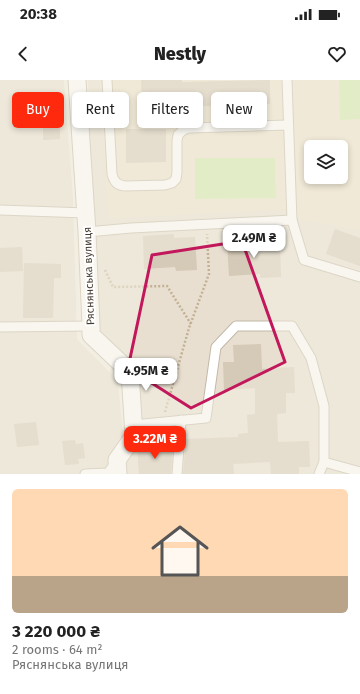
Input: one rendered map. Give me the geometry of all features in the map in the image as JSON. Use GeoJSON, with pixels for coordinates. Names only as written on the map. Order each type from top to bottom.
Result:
{"type":"FeatureCollection","features":[{"type":"Feature","properties":{"kind":"street","name":"Ряснянська вулиця"},"geometry":{"type":"LineString","coordinates":[[77,80],[86,213],[91,335],[130,372],[134,436],[117,467]]}},
{"type":"Feature","properties":{"kind":"lane"},"geometry":{"type":"LineString","coordinates":[[107,80],[112,174],[114,181],[118,185],[166,185],[172,183],[176,179],[177,172],[178,135],[183,130],[189,128],[288,125]]}},
{"type":"Feature","properties":{"kind":"lane"},"geometry":{"type":"LineString","coordinates":[[287,80],[292,220],[304,260],[360,277]]}},
{"type":"Feature","properties":{"kind":"lane"},"geometry":{"type":"LineString","coordinates":[[0,210],[86,213]]}},
{"type":"Feature","properties":{"kind":"lane"},"geometry":{"type":"LineString","coordinates":[[87,232],[131,228],[292,220]]}},
{"type":"Feature","properties":{"kind":"lane"},"geometry":{"type":"LineString","coordinates":[[0,327],[91,326]]}},
{"type":"Feature","properties":{"kind":"lane"},"geometry":{"type":"LineString","coordinates":[[133,424],[206,418],[216,347],[236,326],[292,326],[311,358],[324,406],[324,462],[320,474]]}},
{"type":"Feature","properties":{"kind":"lane"},"geometry":{"type":"LineString","coordinates":[[177,474],[181,420]]}},
{"type":"Feature","properties":{"kind":"lane"},"geometry":{"type":"LineString","coordinates":[[324,462],[360,472]]}},
{"type":"Feature","properties":{"kind":"lane"},"geometry":{"type":"LineString","coordinates":[[85,474],[108,473],[117,467]]}},
{"type":"Feature","properties":{"kind":"path"},"geometry":{"type":"LineString","coordinates":[[162,422],[191,324],[208,274],[206,224]]}},
{"type":"Feature","properties":{"kind":"path"},"geometry":{"type":"LineString","coordinates":[[103,266],[113,287],[167,286],[191,324]]}},
{"type":"Feature","properties":{"kind":"highlighted area"},"geometry":{"type":"Polygon","coordinates":[[[242,241],[285,362],[191,408],[128,368],[152,255],[242,241]]]}},
{"type":"Feature","properties":{"kind":"shaded area"},"geometry":{"type":"Polygon","coordinates":[[[0,80],[64,80],[73,198],[77,339],[118,381],[123,437],[111,474],[0,474],[0,80]]]}},
{"type":"Feature","properties":{"kind":"shaded area"},"geometry":{"type":"Polygon","coordinates":[[[88,80],[360,80],[360,474],[123,474],[134,370],[98,331],[90,128],[129,128],[129,92],[88,92],[88,80]]]}},
{"type":"Feature","properties":{"kind":"shaded area"},"geometry":{"type":"Polygon","coordinates":[[[99,80],[360,80],[360,230],[297,219],[295,209],[109,218],[102,128],[129,128],[129,92],[100,92],[99,80]]]}},
{"type":"Feature","properties":{"kind":"green space"},"geometry":{"type":"Polygon","coordinates":[[[339,80],[360,80],[360,119],[340,120],[339,80]]]}},
{"type":"Feature","properties":{"kind":"green space"},"geometry":{"type":"Polygon","coordinates":[[[195,158],[275,158],[276,198],[195,199],[195,158]]]}},
{"type":"Feature","properties":{"kind":"building"},"geometry":{"type":"Polygon","coordinates":[[[141,80],[182,80],[182,82],[270,80],[270,104],[267,104],[267,92],[211,92],[211,106],[203,106],[203,92],[141,92],[141,80]]]}},
{"type":"Feature","properties":{"kind":"building"},"geometry":{"type":"Polygon","coordinates":[[[43,128],[60,128],[60,139],[43,140],[43,128]]]}},
{"type":"Feature","properties":{"kind":"building"},"geometry":{"type":"Polygon","coordinates":[[[126,129],[166,129],[166,162],[126,163],[126,129]]]}},
{"type":"Feature","properties":{"kind":"building"},"geometry":{"type":"Polygon","coordinates":[[[335,229],[360,238],[360,266],[326,254],[335,229]]]}},
{"type":"Feature","properties":{"kind":"building"},"geometry":{"type":"Polygon","coordinates":[[[174,234],[174,238],[195,237],[197,270],[176,271],[175,267],[144,269],[143,236],[174,234]]]}},
{"type":"Feature","properties":{"kind":"building"},"geometry":{"type":"Polygon","coordinates":[[[258,241],[259,245],[280,244],[281,277],[260,278],[260,274],[229,276],[227,243],[258,241]]]}},
{"type":"Feature","properties":{"kind":"building"},"geometry":{"type":"Polygon","coordinates":[[[22,247],[23,271],[0,272],[0,248],[22,247]]]}},
{"type":"Feature","properties":{"kind":"building"},"geometry":{"type":"Polygon","coordinates":[[[24,263],[61,264],[61,278],[54,278],[53,318],[23,318],[24,263]]]}},
{"type":"Feature","properties":{"kind":"building"},"geometry":{"type":"Polygon","coordinates":[[[261,344],[262,369],[294,367],[295,393],[286,393],[286,413],[277,414],[278,442],[309,441],[310,467],[299,467],[299,474],[271,474],[270,462],[233,464],[234,474],[183,474],[186,439],[238,437],[238,434],[248,433],[247,415],[255,414],[255,388],[224,390],[223,362],[234,362],[233,345],[261,344]]]}},
{"type":"Feature","properties":{"kind":"building"},"geometry":{"type":"Polygon","coordinates":[[[36,422],[39,445],[17,447],[14,424],[36,422]]]}},
{"type":"Feature","properties":{"kind":"building"},"geometry":{"type":"Polygon","coordinates":[[[75,440],[76,444],[83,443],[85,458],[78,459],[79,464],[65,465],[62,441],[75,440]]]}},
{"type":"Feature","properties":{"kind":"building"},"geometry":{"type":"Polygon","coordinates":[[[173,445],[171,474],[139,474],[137,448],[173,445]]]}}]}
